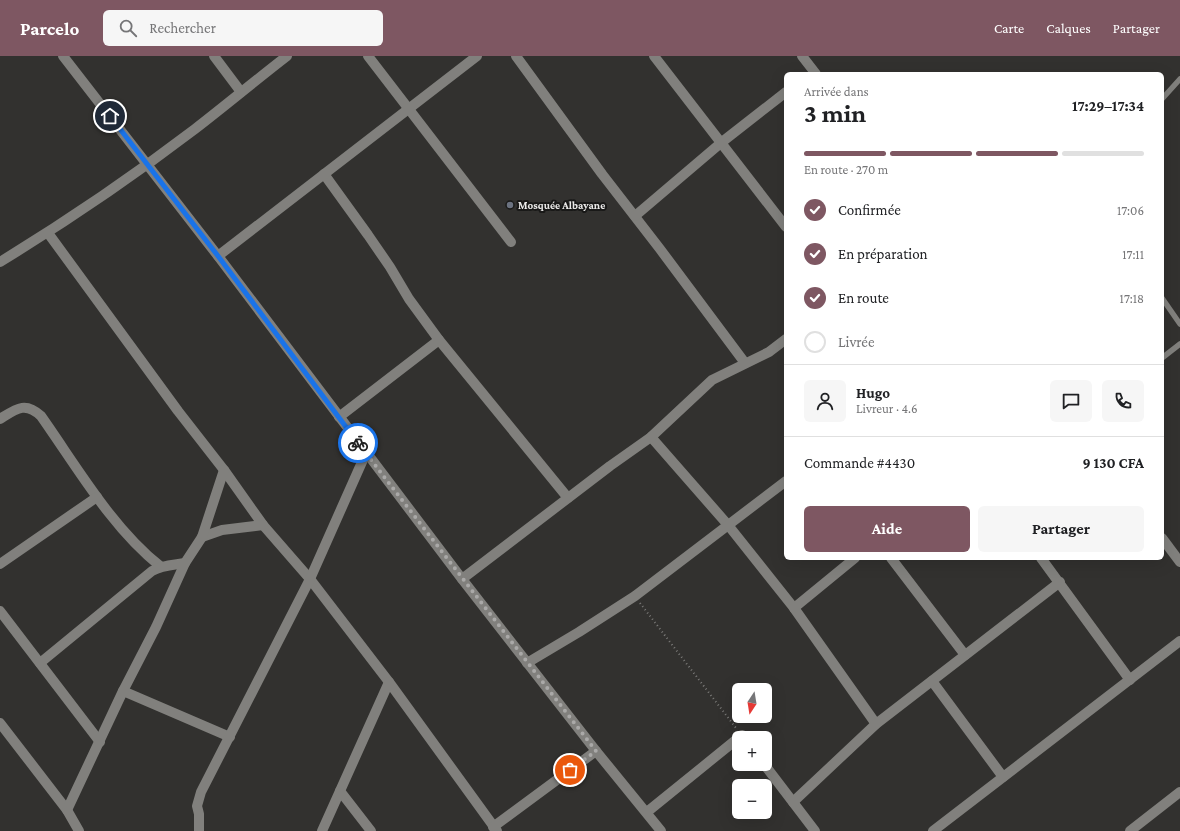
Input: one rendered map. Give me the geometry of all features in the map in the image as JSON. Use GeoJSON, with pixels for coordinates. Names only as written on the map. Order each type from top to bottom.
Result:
{"type":"FeatureCollection","features":[{"type":"Feature","properties":{"kind":"street"},"geometry":{"type":"LineString","coordinates":[[63,56],[218,256],[338,417],[462,579],[596,751],[647,812],[660,831]]}},
{"type":"Feature","properties":{"kind":"street"},"geometry":{"type":"LineString","coordinates":[[214,56],[241,92]]}},
{"type":"Feature","properties":{"kind":"street"},"geometry":{"type":"LineString","coordinates":[[0,262],[48,233],[147,164],[287,56]]}},
{"type":"Feature","properties":{"kind":"street"},"geometry":{"type":"LineString","coordinates":[[368,56],[511,242]]}},
{"type":"Feature","properties":{"kind":"street"},"geometry":{"type":"LineString","coordinates":[[218,256],[477,56]]}},
{"type":"Feature","properties":{"kind":"street"},"geometry":{"type":"LineString","coordinates":[[516,56],[602,174],[745,363]]}},
{"type":"Feature","properties":{"kind":"street"},"geometry":{"type":"LineString","coordinates":[[654,56],[722,142],[784,224]]}},
{"type":"Feature","properties":{"kind":"street"},"geometry":{"type":"LineString","coordinates":[[802,56],[812,72]]}},
{"type":"Feature","properties":{"kind":"street"},"geometry":{"type":"LineString","coordinates":[[635,216],[722,142],[784,94]]}},
{"type":"Feature","properties":{"kind":"street"},"geometry":{"type":"LineString","coordinates":[[324,174],[368,235],[409,299],[439,340],[568,498]]}},
{"type":"Feature","properties":{"kind":"street"},"geometry":{"type":"LineString","coordinates":[[48,233],[224,470],[263,525],[310,579],[389,682],[495,829],[596,751]]}},
{"type":"Feature","properties":{"kind":"street"},"geometry":{"type":"LineString","coordinates":[[338,417],[439,340]]}},
{"type":"Feature","properties":{"kind":"street"},"geometry":{"type":"LineString","coordinates":[[462,579],[651,437],[712,380],[769,352],[784,341]]}},
{"type":"Feature","properties":{"kind":"street"},"geometry":{"type":"LineString","coordinates":[[0,420],[12,412],[22,408],[35,410],[41,416],[98,497],[134,544],[160,566]]}},
{"type":"Feature","properties":{"kind":"street"},"geometry":{"type":"LineString","coordinates":[[651,437],[728,525],[794,608],[876,724]]}},
{"type":"Feature","properties":{"kind":"street"},"geometry":{"type":"LineString","coordinates":[[199,831],[197,803],[204,786],[310,579],[366,453]]}},
{"type":"Feature","properties":{"kind":"street"},"geometry":{"type":"LineString","coordinates":[[67,810],[123,691],[156,627],[185,563],[202,537],[224,470]]}},
{"type":"Feature","properties":{"kind":"street"},"geometry":{"type":"LineString","coordinates":[[527,663],[635,596],[784,482]]}},
{"type":"Feature","properties":{"kind":"street"},"geometry":{"type":"LineString","coordinates":[[0,564],[98,497]]}},
{"type":"Feature","properties":{"kind":"street"},"geometry":{"type":"LineString","coordinates":[[202,537],[222,530],[263,525]]}},
{"type":"Feature","properties":{"kind":"street"},"geometry":{"type":"LineString","coordinates":[[1164,541],[1180,562]]}},
{"type":"Feature","properties":{"kind":"street"},"geometry":{"type":"LineString","coordinates":[[794,608],[853,560]]}},
{"type":"Feature","properties":{"kind":"street"},"geometry":{"type":"LineString","coordinates":[[893,560],[965,655]]}},
{"type":"Feature","properties":{"kind":"street"},"geometry":{"type":"LineString","coordinates":[[1043,560],[1130,680]]}},
{"type":"Feature","properties":{"kind":"street"},"geometry":{"type":"LineString","coordinates":[[40,663],[152,571],[160,566],[185,563]]}},
{"type":"Feature","properties":{"kind":"street"},"geometry":{"type":"LineString","coordinates":[[793,802],[876,724],[1060,582]]}},
{"type":"Feature","properties":{"kind":"street"},"geometry":{"type":"LineString","coordinates":[[0,611],[100,742]]}},
{"type":"Feature","properties":{"kind":"street"},"geometry":{"type":"LineString","coordinates":[[933,831],[1180,641]]}},
{"type":"Feature","properties":{"kind":"street"},"geometry":{"type":"LineString","coordinates":[[932,681],[1003,778]]}},
{"type":"Feature","properties":{"kind":"street"},"geometry":{"type":"LineString","coordinates":[[322,831],[389,682]]}},
{"type":"Feature","properties":{"kind":"street"},"geometry":{"type":"LineString","coordinates":[[123,691],[230,737]]}},
{"type":"Feature","properties":{"kind":"street"},"geometry":{"type":"LineString","coordinates":[[0,723],[67,810],[80,831]]}},
{"type":"Feature","properties":{"kind":"street"},"geometry":{"type":"LineString","coordinates":[[647,812],[732,746]]}},
{"type":"Feature","properties":{"kind":"street"},"geometry":{"type":"LineString","coordinates":[[769,771],[815,831]]}},
{"type":"Feature","properties":{"kind":"street"},"geometry":{"type":"LineString","coordinates":[[340,791],[371,831]]}},
{"type":"Feature","properties":{"kind":"street"},"geometry":{"type":"LineString","coordinates":[[1130,831],[1180,792]]}},
{"type":"Feature","properties":{"kind":"lane"},"geometry":{"type":"LineString","coordinates":[[1164,97],[1180,79]]}},
{"type":"Feature","properties":{"kind":"lane"},"geometry":{"type":"LineString","coordinates":[[1164,301],[1180,324]]}},
{"type":"Feature","properties":{"kind":"lane"},"geometry":{"type":"LineString","coordinates":[[1164,356],[1180,344]]}},
{"type":"Feature","properties":{"kind":"path"},"geometry":{"type":"LineString","coordinates":[[635,596],[738,731]]}},
{"type":"Feature","properties":{"kind":"way so far"},"geometry":{"type":"LineString","coordinates":[[358,443],[596,751],[570,770]]}},
{"type":"Feature","properties":{"kind":"place","name":"Mosquée Albayane"},"geometry":{"type":"Point","coordinates":[510,205]}},
{"type":"Feature","properties":{"kind":"route"},"geometry":{"type":"LineString","coordinates":[[110,116],[218,256],[358,443]]}}]}
